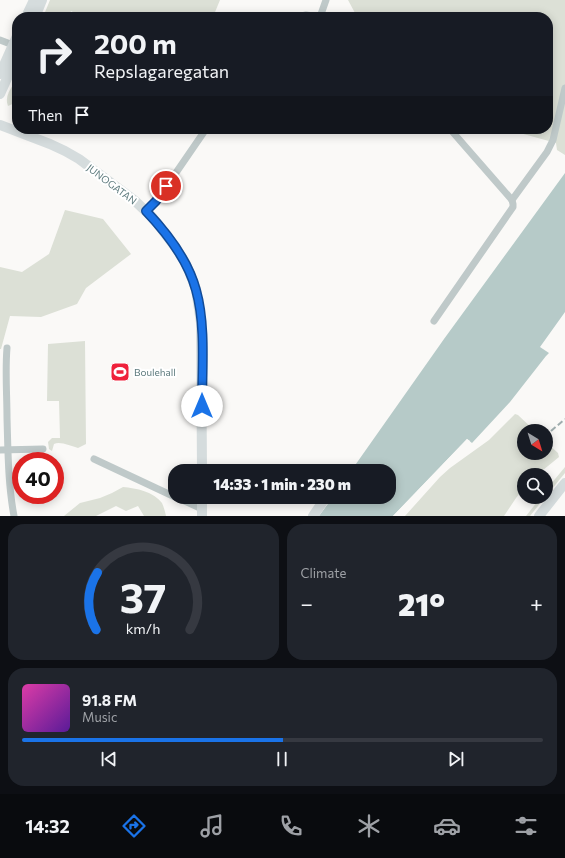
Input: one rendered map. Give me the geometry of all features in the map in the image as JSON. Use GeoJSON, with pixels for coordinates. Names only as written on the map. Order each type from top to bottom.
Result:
{"type":"FeatureCollection","features":[{"type":"Feature","properties":{"kind":"street"},"geometry":{"type":"LineString","coordinates":[[28,12],[34,0]]}},
{"type":"Feature","properties":{"kind":"street"},"geometry":{"type":"LineString","coordinates":[[37,12],[42,0]]}},
{"type":"Feature","properties":{"kind":"street"},"geometry":{"type":"LineString","coordinates":[[322,12],[326,0]]}},
{"type":"Feature","properties":{"kind":"street"},"geometry":{"type":"LineString","coordinates":[[0,40],[12,41]]}},
{"type":"Feature","properties":{"kind":"street"},"geometry":{"type":"LineString","coordinates":[[0,74],[12,48]]}},
{"type":"Feature","properties":{"kind":"street"},"geometry":{"type":"LineString","coordinates":[[0,94],[12,67]]}},
{"type":"Feature","properties":{"kind":"street"},"geometry":{"type":"LineString","coordinates":[[512,200],[547,152],[553,140],[565,88]]}},
{"type":"Feature","properties":{"kind":"street","name":"JUNOGATAN"},"geometry":{"type":"LineString","coordinates":[[0,125],[12,130]]}},
{"type":"Feature","properties":{"kind":"street","name":"JUNOGATAN"},"geometry":{"type":"LineString","coordinates":[[24,134],[50,144],[70,154],[128,196],[146,211],[166,235],[186,264],[198,298],[202,323],[202,464]]}},
{"type":"Feature","properties":{"kind":"street"},"geometry":{"type":"LineString","coordinates":[[146,211],[160,196],[203,134]]}},
{"type":"Feature","properties":{"kind":"street"},"geometry":{"type":"LineString","coordinates":[[434,321],[513,207],[512,200],[454,134]]}},
{"type":"Feature","properties":{"kind":"street"},"geometry":{"type":"LineString","coordinates":[[7,348],[4,450],[14,516]]}},
{"type":"Feature","properties":{"kind":"street"},"geometry":{"type":"LineString","coordinates":[[4,450],[43,449]]}},
{"type":"Feature","properties":{"kind":"street"},"geometry":{"type":"LineString","coordinates":[[94,459],[168,494]]}},
{"type":"Feature","properties":{"kind":"street"},"geometry":{"type":"LineString","coordinates":[[538,516],[565,483]]}},
{"type":"Feature","properties":{"kind":"street"},"geometry":{"type":"LineString","coordinates":[[187,504],[202,513]]}},
{"type":"Feature","properties":{"kind":"street"},"geometry":{"type":"LineString","coordinates":[[313,516],[321,504]]}},
{"type":"Feature","properties":{"kind":"shaded area"},"geometry":{"type":"Polygon","coordinates":[[[50,0],[220,0],[215,12],[45,12],[50,0]]]}},
{"type":"Feature","properties":{"kind":"shaded area"},"geometry":{"type":"Polygon","coordinates":[[[348,0],[565,0],[565,155],[557,150],[556,143],[523,134],[553,134],[553,12],[354,12],[348,0]]]}},
{"type":"Feature","properties":{"kind":"shaded area"},"geometry":{"type":"Polygon","coordinates":[[[12,86],[12,104],[8,106],[7,99],[12,86]]]}},
{"type":"Feature","properties":{"kind":"shaded area"},"geometry":{"type":"Polygon","coordinates":[[[565,173],[565,312],[540,347],[549,353],[510,402],[472,443],[467,439],[393,516],[319,516],[328,504],[396,504],[396,464],[356,464],[444,339],[565,173]]]}},
{"type":"Feature","properties":{"kind":"shaded area"},"geometry":{"type":"Polygon","coordinates":[[[65,210],[103,219],[131,254],[86,288],[77,304],[41,317],[10,316],[0,349],[0,267],[22,272],[49,254],[65,210]]]}},
{"type":"Feature","properties":{"kind":"shaded area"},"geometry":{"type":"Polygon","coordinates":[[[85,341],[86,444],[78,448],[66,444],[56,443],[54,444],[52,451],[49,449],[48,442],[52,438],[60,438],[59,401],[47,401],[48,344],[85,341]]]}},
{"type":"Feature","properties":{"kind":"shaded area"},"geometry":{"type":"Polygon","coordinates":[[[515,414],[528,424],[517,424],[517,460],[553,460],[553,448],[558,453],[559,457],[546,468],[517,468],[517,497],[504,516],[405,516],[440,477],[489,440],[515,414]]]}},
{"type":"Feature","properties":{"kind":"shaded area"},"geometry":{"type":"Polygon","coordinates":[[[565,467],[565,473],[553,488],[553,482],[565,467]]]}},
{"type":"Feature","properties":{"kind":"shaded area"},"geometry":{"type":"Polygon","coordinates":[[[123,487],[150,493],[159,499],[162,503],[166,516],[144,516],[138,506],[126,511],[116,506],[96,516],[64,516],[80,503],[100,498],[123,487]]]}},
{"type":"Feature","properties":{"kind":"shaded area"},"geometry":{"type":"Polygon","coordinates":[[[535,504],[539,504],[530,516],[526,516],[535,504]]]}},
{"type":"Feature","properties":{"kind":"pier"},"geometry":{"type":"Polygon","coordinates":[[[467,439],[470,441],[469,443],[467,441],[396,516],[393,516],[467,439]]]}},
{"type":"Feature","properties":{"kind":"railway"},"geometry":{"type":"LineString","coordinates":[[553,429],[565,419]]}},
{"type":"Feature","properties":{"kind":"place","name":"Boulehall"},"geometry":{"type":"Point","coordinates":[120,372]}},
{"type":"Feature","properties":{"kind":"route"},"geometry":{"type":"LineString","coordinates":[[166,186],[156,201],[146,211],[163,230],[176,248],[190,272],[196,289],[202,323],[202,406]]}}]}
